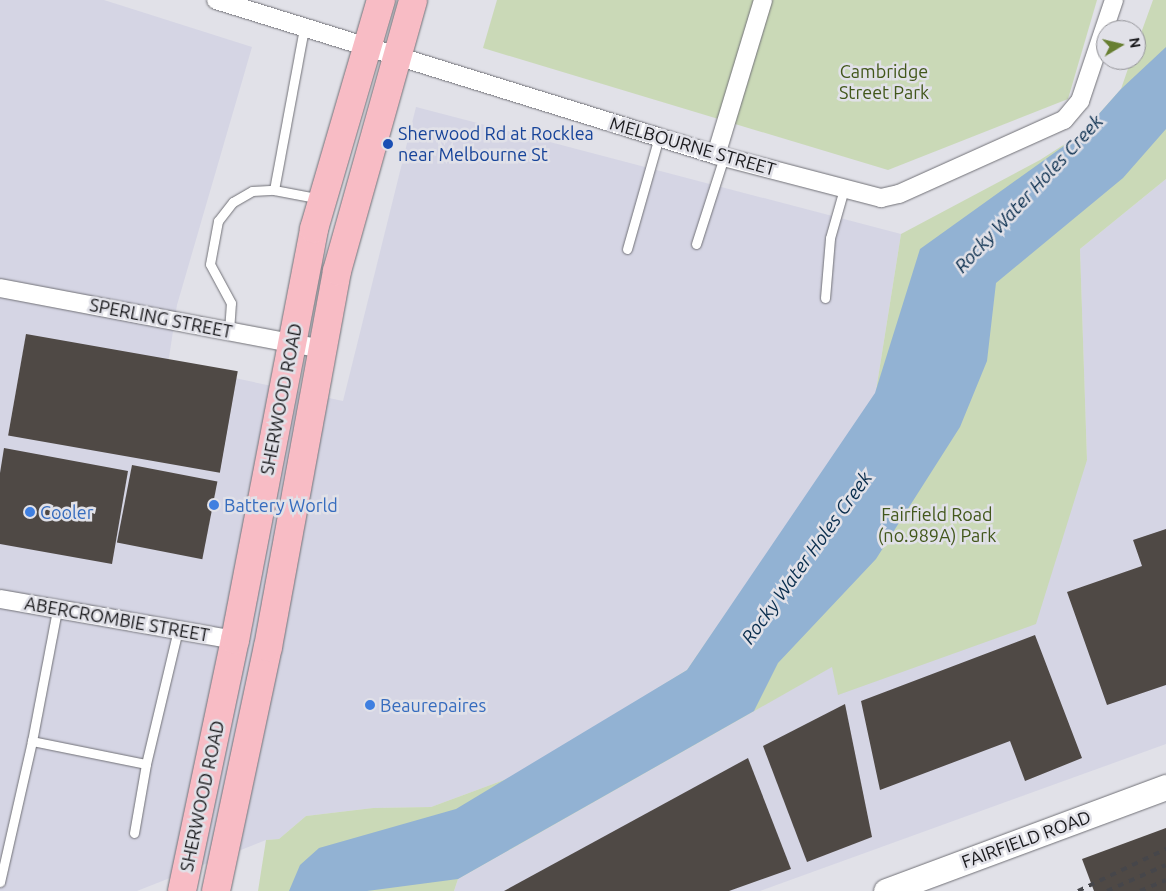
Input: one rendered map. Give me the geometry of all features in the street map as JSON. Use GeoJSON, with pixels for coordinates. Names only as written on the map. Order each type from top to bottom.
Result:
{"type":"FeatureCollection","features":[{"type":"Feature","properties":{"kind":"main road","name":"SHERWOOD ROAD"},"geometry":{"type":"LineString","coordinates":[[182,891],[235,640],[291,343],[323,199],[382,0]]}},
{"type":"Feature","properties":{"kind":"main road","name":"SHERWOOD ROAD"},"geometry":{"type":"LineString","coordinates":[[216,891],[268,647],[322,349],[352,212],[396,56],[414,0]]}},
{"type":"Feature","properties":{"kind":"main road","name":"FAIRFIELD ROAD"},"geometry":{"type":"LineString","coordinates":[[886,891],[1166,787]]}},
{"type":"Feature","properties":{"kind":"street","name":"MELBOURNE STREET"},"geometry":{"type":"LineString","coordinates":[[216,0],[720,156],[881,198],[899,194],[1047,129],[1074,110],[1080,101],[1114,0]]}},
{"type":"Feature","properties":{"kind":"street"},"geometry":{"type":"LineString","coordinates":[[720,156],[763,0]]}},
{"type":"Feature","properties":{"kind":"street","name":"SPERLING STREET"},"geometry":{"type":"LineString","coordinates":[[0,288],[322,349]]}},
{"type":"Feature","properties":{"kind":"street","name":"ABERCROMBIE STREET"},"geometry":{"type":"LineString","coordinates":[[0,599],[235,640]]}},
{"type":"Feature","properties":{"kind":"lane"},"geometry":{"type":"LineString","coordinates":[[274,190],[304,28]]}},
{"type":"Feature","properties":{"kind":"lane"},"geometry":{"type":"LineString","coordinates":[[627,249],[659,137]]}},
{"type":"Feature","properties":{"kind":"lane"},"geometry":{"type":"LineString","coordinates":[[696,244],[720,156]]}},
{"type":"Feature","properties":{"kind":"lane"},"geometry":{"type":"LineString","coordinates":[[825,298],[830,238],[844,189]]}},
{"type":"Feature","properties":{"kind":"lane"},"geometry":{"type":"LineString","coordinates":[[229,331],[231,303],[210,264],[218,221],[233,202],[252,191],[274,190],[323,199]]}},
{"type":"Feature","properties":{"kind":"lane"},"geometry":{"type":"LineString","coordinates":[[0,882],[32,742],[57,610]]}},
{"type":"Feature","properties":{"kind":"lane"},"geometry":{"type":"LineString","coordinates":[[134,833],[146,764],[178,630]]}},
{"type":"Feature","properties":{"kind":"lane"},"geometry":{"type":"LineString","coordinates":[[32,742],[146,764]]}},
{"type":"Feature","properties":{"kind":"shaded area"},"geometry":{"type":"Polygon","coordinates":[[[0,0],[104,0],[252,47],[177,305],[168,364],[343,401],[416,107],[901,234],[875,397],[687,670],[515,776],[431,807],[373,808],[306,816],[279,839],[266,840],[137,891],[0,891],[0,0]]]}},
{"type":"Feature","properties":{"kind":"shaded area"},"geometry":{"type":"Polygon","coordinates":[[[1166,179],[1166,744],[760,891],[454,891],[458,879],[833,666],[838,694],[1087,460],[1080,249],[1166,179]]]}},
{"type":"Feature","properties":{"kind":"green space","name":"Cambridge Street Park"},"geometry":{"type":"Polygon","coordinates":[[[497,0],[1097,0],[1068,99],[888,170],[483,48],[497,0]]]}},
{"type":"Feature","properties":{"kind":"green space","name":"Fairfield Road (no.989A) Park"},"geometry":{"type":"Polygon","coordinates":[[[1153,0],[1166,0],[1166,179],[1080,249],[1087,460],[1036,624],[838,695],[832,667],[458,879],[454,891],[258,891],[266,840],[279,839],[306,816],[373,808],[431,807],[515,776],[687,670],[875,397],[901,234],[1040,160],[1082,133],[1121,89],[1128,70],[1146,70],[1146,20],[1153,0]]]}},
{"type":"Feature","properties":{"kind":"water","name":"Rocky Water Holes Creek"},"geometry":{"type":"Polygon","coordinates":[[[1166,47],[1166,129],[1123,178],[996,283],[987,361],[960,427],[876,559],[778,663],[754,711],[458,879],[367,891],[289,891],[300,865],[319,848],[456,809],[687,670],[875,393],[920,249],[1082,133],[1121,89],[1141,70],[1146,70],[1146,66],[1166,47]]]}},
{"type":"Feature","properties":{"kind":"building"},"geometry":{"type":"Polygon","coordinates":[[[26,334],[238,371],[220,473],[8,435],[26,334]]]}},
{"type":"Feature","properties":{"kind":"building"},"geometry":{"type":"Polygon","coordinates":[[[4,448],[128,471],[112,564],[0,544],[0,473],[4,448]]]}},
{"type":"Feature","properties":{"kind":"building"},"geometry":{"type":"Polygon","coordinates":[[[132,465],[217,482],[202,559],[117,543],[132,465]]]}},
{"type":"Feature","properties":{"kind":"building"},"geometry":{"type":"Polygon","coordinates":[[[1166,529],[1166,685],[1107,705],[1067,592],[1142,566],[1133,540],[1166,529]]]}},
{"type":"Feature","properties":{"kind":"building"},"geometry":{"type":"Polygon","coordinates":[[[1035,635],[1082,758],[1025,781],[1010,741],[880,790],[861,701],[1035,635]]]}},
{"type":"Feature","properties":{"kind":"building"},"geometry":{"type":"Polygon","coordinates":[[[845,704],[872,837],[807,862],[763,746],[845,704]]]}},
{"type":"Feature","properties":{"kind":"building"},"geometry":{"type":"Polygon","coordinates":[[[748,758],[791,869],[729,891],[504,891],[748,758]]]}},
{"type":"Feature","properties":{"kind":"building"},"geometry":{"type":"Polygon","coordinates":[[[1166,828],[1166,891],[1094,891],[1082,859],[1166,828]]]}},
{"type":"Feature","properties":{"kind":"railway"},"geometry":{"type":"LineString","coordinates":[[1078,891],[1166,849]]}},
{"type":"Feature","properties":{"kind":"railway"},"geometry":{"type":"LineString","coordinates":[[1107,891],[1166,865]]}},
{"type":"Feature","properties":{"kind":"railway"},"geometry":{"type":"LineString","coordinates":[[1140,891],[1166,880]]}},
{"type":"Feature","properties":{"kind":"place","name":"Sherwood Rd at Rocklea near Melbourne St"},"geometry":{"type":"Point","coordinates":[388,144]}},
{"type":"Feature","properties":{"kind":"place","name":"Battery World"},"geometry":{"type":"Point","coordinates":[214,505]}},
{"type":"Feature","properties":{"kind":"place","name":"Cooler"},"geometry":{"type":"Point","coordinates":[30,512]}},
{"type":"Feature","properties":{"kind":"place","name":"Beaurepaires"},"geometry":{"type":"Point","coordinates":[370,705]}}]}
